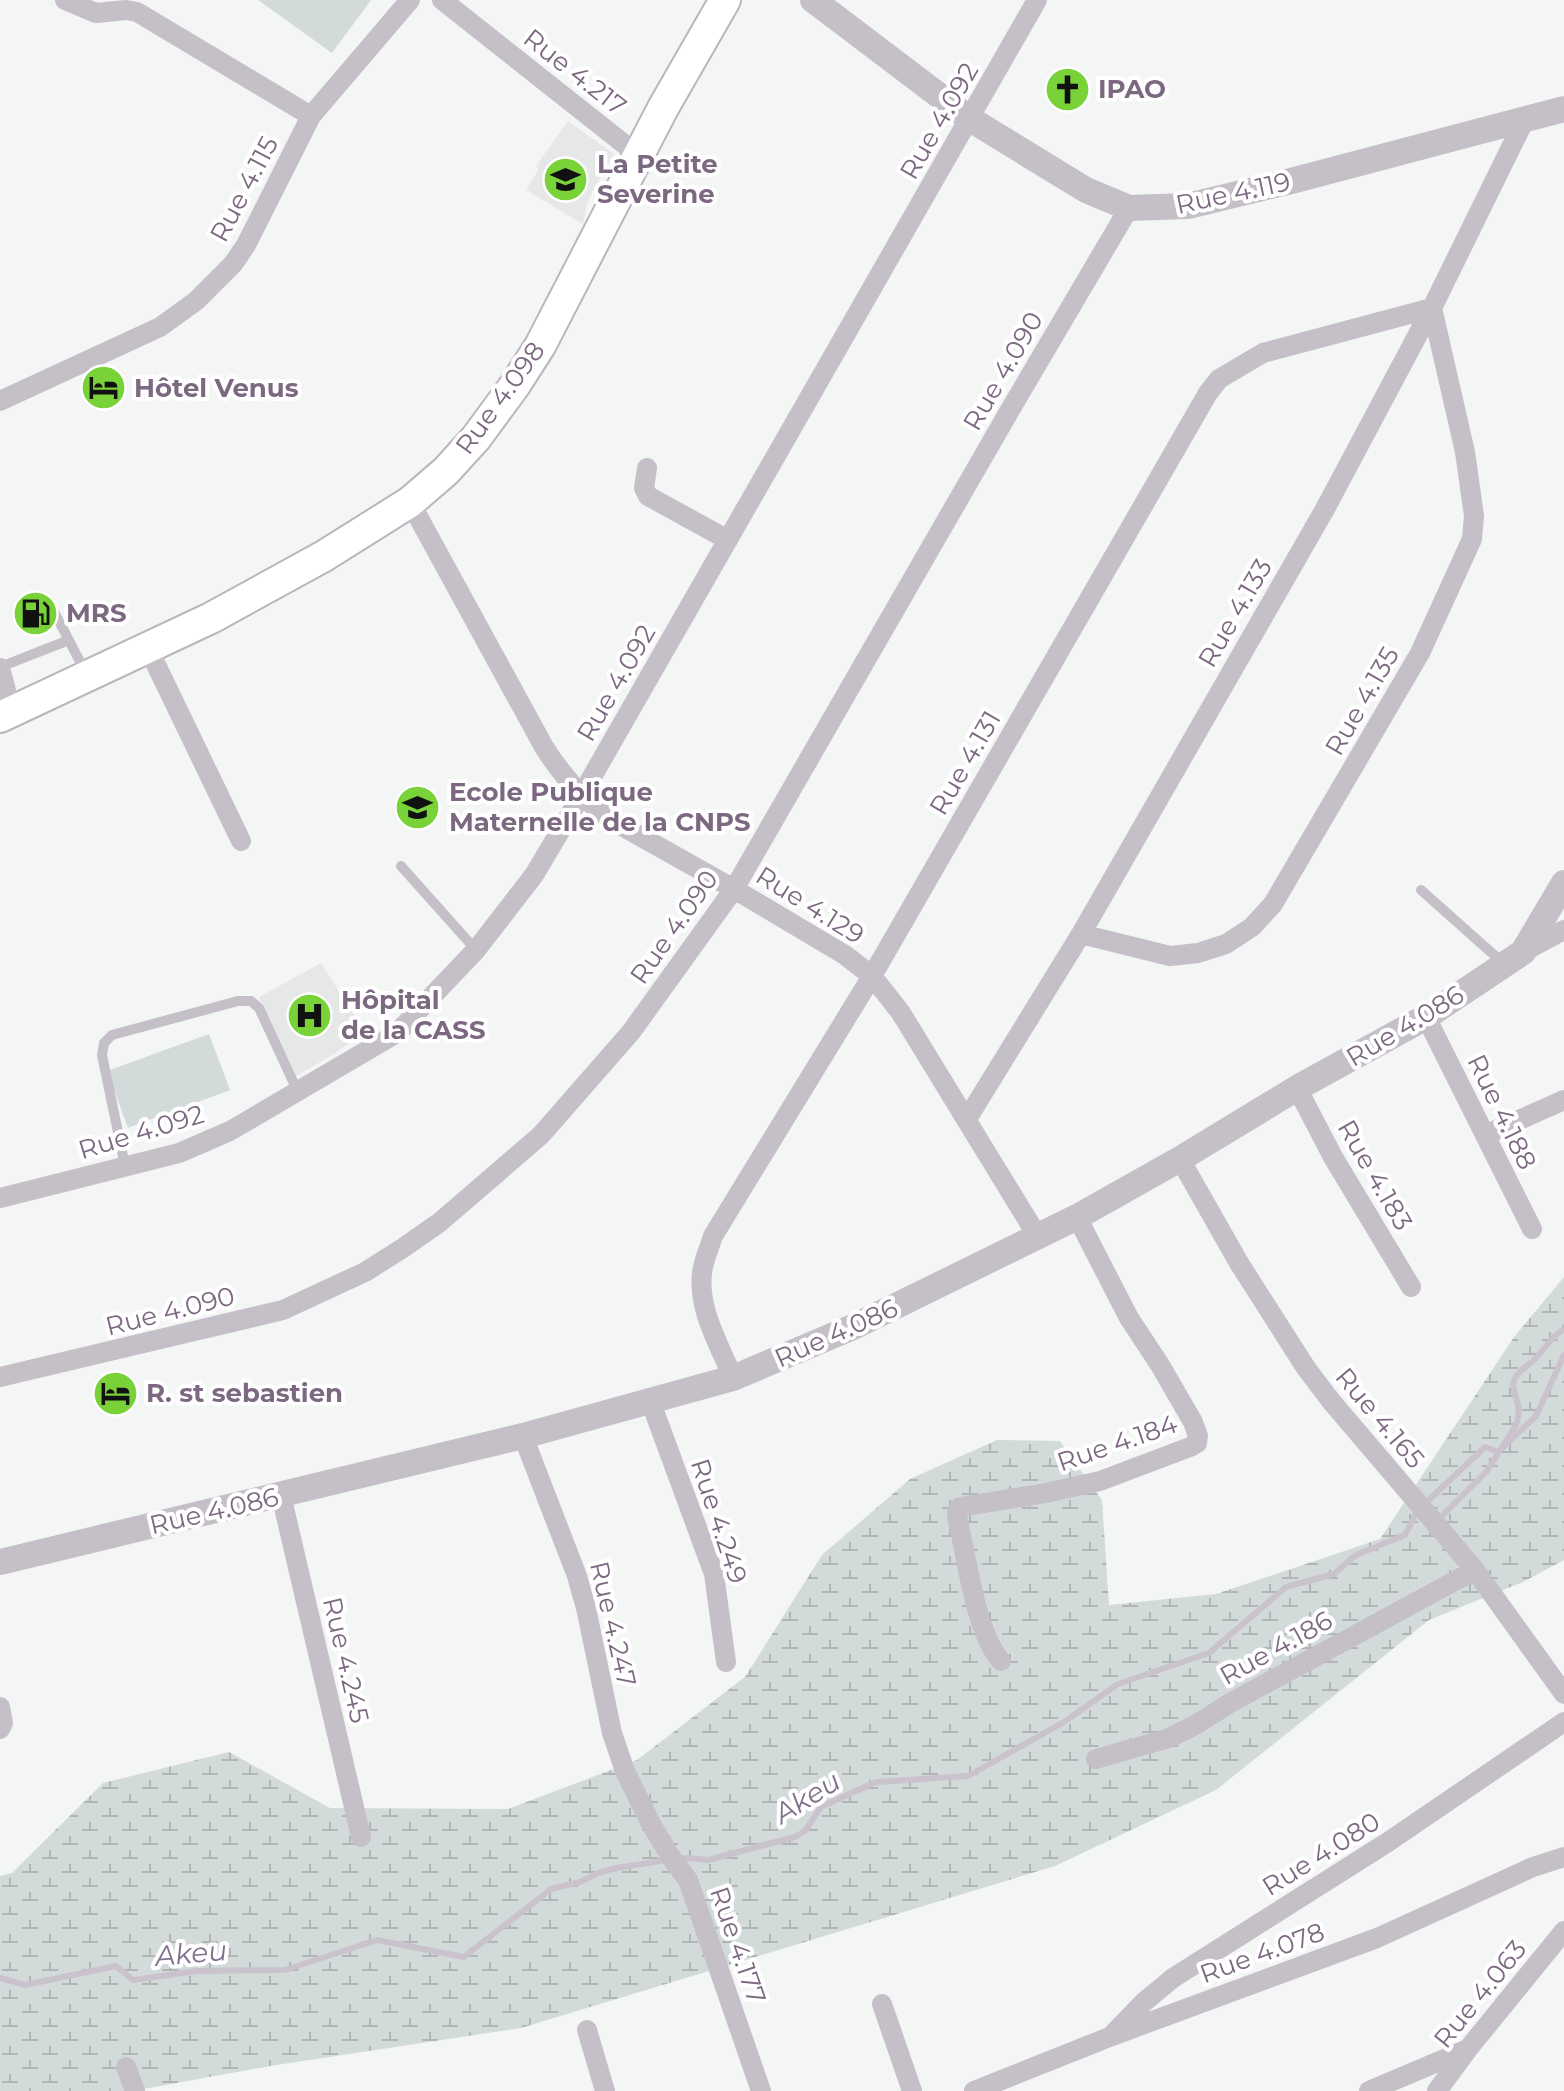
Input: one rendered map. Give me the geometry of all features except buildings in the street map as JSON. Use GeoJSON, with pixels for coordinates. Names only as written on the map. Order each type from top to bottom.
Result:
{"type":"FeatureCollection","features":[{"type":"Feature","properties":{"kind":"main road","name":"Rue 4.098"},"geometry":{"type":"LineString","coordinates":[[6,715],[211,618],[311,563],[410,502],[446,471],[476,438],[515,385],[547,333],[663,108],[725,0]]}},
{"type":"Feature","properties":{"kind":"street"},"geometry":{"type":"LineString","coordinates":[[65,0],[96,13],[137,12],[311,116]]}},
{"type":"Feature","properties":{"kind":"street","name":"Rue 4.115"},"geometry":{"type":"LineString","coordinates":[[0,401],[160,327],[196,301],[233,264],[246,245],[311,116],[410,0]]}},
{"type":"Feature","properties":{"kind":"street","name":"Rue 4.217"},"geometry":{"type":"LineString","coordinates":[[442,0],[638,155]]}},
{"type":"Feature","properties":{"kind":"street","name":"Rue 4.119"},"geometry":{"type":"LineString","coordinates":[[813,0],[970,119],[1086,190],[1129,208],[1188,206],[1564,109]]}},
{"type":"Feature","properties":{"kind":"street","name":"Rue 4.092"},"geometry":{"type":"LineString","coordinates":[[0,1198],[179,1153],[230,1131],[397,1033],[476,950],[534,875],[581,796],[1037,0]]}},
{"type":"Feature","properties":{"kind":"street","name":"Rue 4.133"},"geometry":{"type":"LineString","coordinates":[[967,1119],[1081,934],[1325,509],[1432,308],[1525,119]]}},
{"type":"Feature","properties":{"kind":"street","name":"Rue 4.090"},"geometry":{"type":"LineString","coordinates":[[0,1377],[283,1310],[365,1272],[403,1248],[440,1222],[541,1135],[631,1032],[734,889],[1129,208]]}},
{"type":"Feature","properties":{"kind":"street","name":"Rue 4.135"},"geometry":{"type":"LineString","coordinates":[[1081,934],[1170,956],[1198,953],[1226,944],[1252,927],[1273,904],[1420,653],[1472,539],[1474,516],[1465,452],[1432,308]]}},
{"type":"Feature","properties":{"kind":"street","name":"Rue 4.131"},"geometry":{"type":"LineString","coordinates":[[733,1378],[702,1296],[703,1268],[713,1236],[872,976],[1208,393],[1219,379],[1263,353],[1432,308]]}},
{"type":"Feature","properties":{"kind":"street"},"geometry":{"type":"LineString","coordinates":[[647,468],[644,488],[648,496],[728,540]]}},
{"type":"Feature","properties":{"kind":"street","name":"Rue 4.129"},"geometry":{"type":"LineString","coordinates":[[410,502],[560,772],[581,796],[613,821],[845,955],[872,976],[901,1013],[1038,1237]]}},
{"type":"Feature","properties":{"kind":"street"},"geometry":{"type":"LineString","coordinates":[[148,648],[241,841]]}},
{"type":"Feature","properties":{"kind":"street"},"geometry":{"type":"LineString","coordinates":[[0,667],[6,715]]}},
{"type":"Feature","properties":{"kind":"street","name":"Rue 4.086"},"geometry":{"type":"LineString","coordinates":[[0,1562],[523,1436],[733,1378],[853,1327],[1077,1217],[1297,1088],[1426,1017],[1514,958],[1564,883]]}},
{"type":"Feature","properties":{"kind":"street"},"geometry":{"type":"LineString","coordinates":[[1514,958],[1564,930]]}},
{"type":"Feature","properties":{"kind":"street","name":"Rue 4.188"},"geometry":{"type":"LineString","coordinates":[[1426,1017],[1532,1229]]}},
{"type":"Feature","properties":{"kind":"street","name":"Rue 4.183"},"geometry":{"type":"LineString","coordinates":[[1297,1088],[1333,1157],[1411,1287]]}},
{"type":"Feature","properties":{"kind":"street"},"geometry":{"type":"LineString","coordinates":[[1485,1135],[1564,1100]]}},
{"type":"Feature","properties":{"kind":"street","name":"Rue 4.165"},"geometry":{"type":"LineString","coordinates":[[1180,1159],[1239,1263],[1306,1368],[1475,1570],[1564,1694]]}},
{"type":"Feature","properties":{"kind":"street","name":"Rue 4.184"},"geometry":{"type":"LineString","coordinates":[[1001,1661],[988,1641],[975,1598],[958,1522],[960,1507],[1100,1481],[1161,1460],[1197,1443],[1193,1422],[1129,1318],[1077,1217]]}},
{"type":"Feature","properties":{"kind":"street","name":"Rue 4.249"},"geometry":{"type":"LineString","coordinates":[[650,1400],[714,1574],[726,1662]]}},
{"type":"Feature","properties":{"kind":"street","name":"Rue 4.247"},"geometry":{"type":"LineString","coordinates":[[523,1436],[577,1576],[612,1733],[625,1771],[651,1824]]}},
{"type":"Feature","properties":{"kind":"street","name":"Rue 4.245"},"geometry":{"type":"LineString","coordinates":[[281,1495],[361,1837]]}},
{"type":"Feature","properties":{"kind":"street","name":"Rue 4.186"},"geometry":{"type":"LineString","coordinates":[[1096,1759],[1169,1738],[1475,1570]]}},
{"type":"Feature","properties":{"kind":"street"},"geometry":{"type":"LineString","coordinates":[[0,1707],[3,1723],[0,1729]]}},
{"type":"Feature","properties":{"kind":"street","name":"Rue 4.080"},"geometry":{"type":"LineString","coordinates":[[1112,2036],[1128,2017],[1173,1978],[1388,1842],[1564,1722]]}},
{"type":"Feature","properties":{"kind":"street","name":"Rue 4.177"},"geometry":{"type":"LineString","coordinates":[[651,1824],[688,1880],[761,2091]]}},
{"type":"Feature","properties":{"kind":"street","name":"Rue 4.078"},"geometry":{"type":"LineString","coordinates":[[984,2089],[1112,2036],[1377,1938],[1533,1867],[1564,1857]]}},
{"type":"Feature","properties":{"kind":"street","name":"Rue 4.063"},"geometry":{"type":"LineString","coordinates":[[1437,2091],[1564,1931]]}},
{"type":"Feature","properties":{"kind":"street"},"geometry":{"type":"LineString","coordinates":[[882,2004],[912,2091]]}},
{"type":"Feature","properties":{"kind":"street"},"geometry":{"type":"LineString","coordinates":[[587,2030],[605,2091]]}},
{"type":"Feature","properties":{"kind":"street"},"geometry":{"type":"LineString","coordinates":[[1369,2091],[1468,2049]]}},
{"type":"Feature","properties":{"kind":"street"},"geometry":{"type":"LineString","coordinates":[[126,2067],[135,2091]]}},
{"type":"Feature","properties":{"kind":"lane"},"geometry":{"type":"LineString","coordinates":[[49,602],[88,676]]}},
{"type":"Feature","properties":{"kind":"lane"},"geometry":{"type":"LineString","coordinates":[[0,667],[69,640]]}},
{"type":"Feature","properties":{"kind":"lane"},"geometry":{"type":"LineString","coordinates":[[401,866],[476,950]]}},
{"type":"Feature","properties":{"kind":"lane"},"geometry":{"type":"LineString","coordinates":[[1421,890],[1514,958]]}},
{"type":"Feature","properties":{"kind":"lane"},"geometry":{"type":"LineString","coordinates":[[125,1166],[102,1055],[104,1043],[112,1035],[238,1001],[251,1001],[259,1008],[297,1090]]}},
{"type":"Feature","properties":{"kind":"shaded area","name":"La Petite Severine"},"geometry":{"type":"Polygon","coordinates":[[[568,121],[614,154],[588,200],[583,224],[526,190],[539,169],[536,166],[568,121]]]}},
{"type":"Feature","properties":{"kind":"shaded area","name":"Hôpital de la CASS"},"geometry":{"type":"Polygon","coordinates":[[[321,963],[365,1032],[296,1076],[259,997],[321,963]]]}},
{"type":"Feature","properties":{"kind":"green space"},"geometry":{"type":"Polygon","coordinates":[[[258,0],[371,0],[332,53],[258,0]]]}},
{"type":"Feature","properties":{"kind":"green space"},"geometry":{"type":"Polygon","coordinates":[[[209,1034],[230,1090],[128,1128],[107,1071],[209,1034]]]}},
{"type":"Feature","properties":{"kind":"green space"},"geometry":{"type":"Polygon","coordinates":[[[1564,1277],[1564,1560],[1523,1582],[1429,1620],[1216,1790],[1055,1866],[521,2028],[270,2066],[133,2091],[0,2091],[0,1876],[12,1873],[103,1783],[229,1752],[330,1808],[508,1809],[637,1760],[745,1677],[822,1555],[910,1479],[997,1440],[1060,1441],[1102,1500],[1109,1605],[1216,1594],[1380,1539],[1514,1337],[1564,1277]]]}},
{"type":"Feature","properties":{"kind":"waterway"},"geometry":{"type":"LineString","coordinates":[[1442,1516],[1487,1471],[1516,1425],[1518,1411],[1513,1385],[1516,1377],[1564,1329]]}},
{"type":"Feature","properties":{"kind":"waterway","name":"Akeu"},"geometry":{"type":"LineString","coordinates":[[677,1859],[708,1860],[795,1837],[805,1831],[821,1807],[876,1782],[968,1776],[1064,1722],[1118,1684],[1209,1653],[1286,1587],[1334,1574],[1356,1555],[1405,1535],[1417,1511],[1485,1447],[1498,1452],[1536,1416],[1564,1355]]}},
{"type":"Feature","properties":{"kind":"waterway","name":"Akeu"},"geometry":{"type":"LineString","coordinates":[[0,1978],[25,1985],[116,1966],[133,1980],[196,1971],[285,1970],[377,1940],[464,1957],[551,1889],[617,1868],[666,1860]]}},
{"type":"Feature","properties":{"kind":"place","name":"IPAO"},"geometry":{"type":"Point","coordinates":[1067,89]}},
{"type":"Feature","properties":{"kind":"place","name":"La Petite Severine"},"geometry":{"type":"Point","coordinates":[566,179]}},
{"type":"Feature","properties":{"kind":"place","name":"Hôtel Venus"},"geometry":{"type":"Point","coordinates":[103,388]}},
{"type":"Feature","properties":{"kind":"place","name":"MRS"},"geometry":{"type":"Point","coordinates":[35,613]}},
{"type":"Feature","properties":{"kind":"place","name":"Ecole Publique Maternelle de la CNPS"},"geometry":{"type":"Point","coordinates":[418,807]}},
{"type":"Feature","properties":{"kind":"place","name":"Hôpital de la CASS"},"geometry":{"type":"Point","coordinates":[310,1015]}},
{"type":"Feature","properties":{"kind":"place","name":"R. st sebastien"},"geometry":{"type":"Point","coordinates":[115,1393]}}]}
